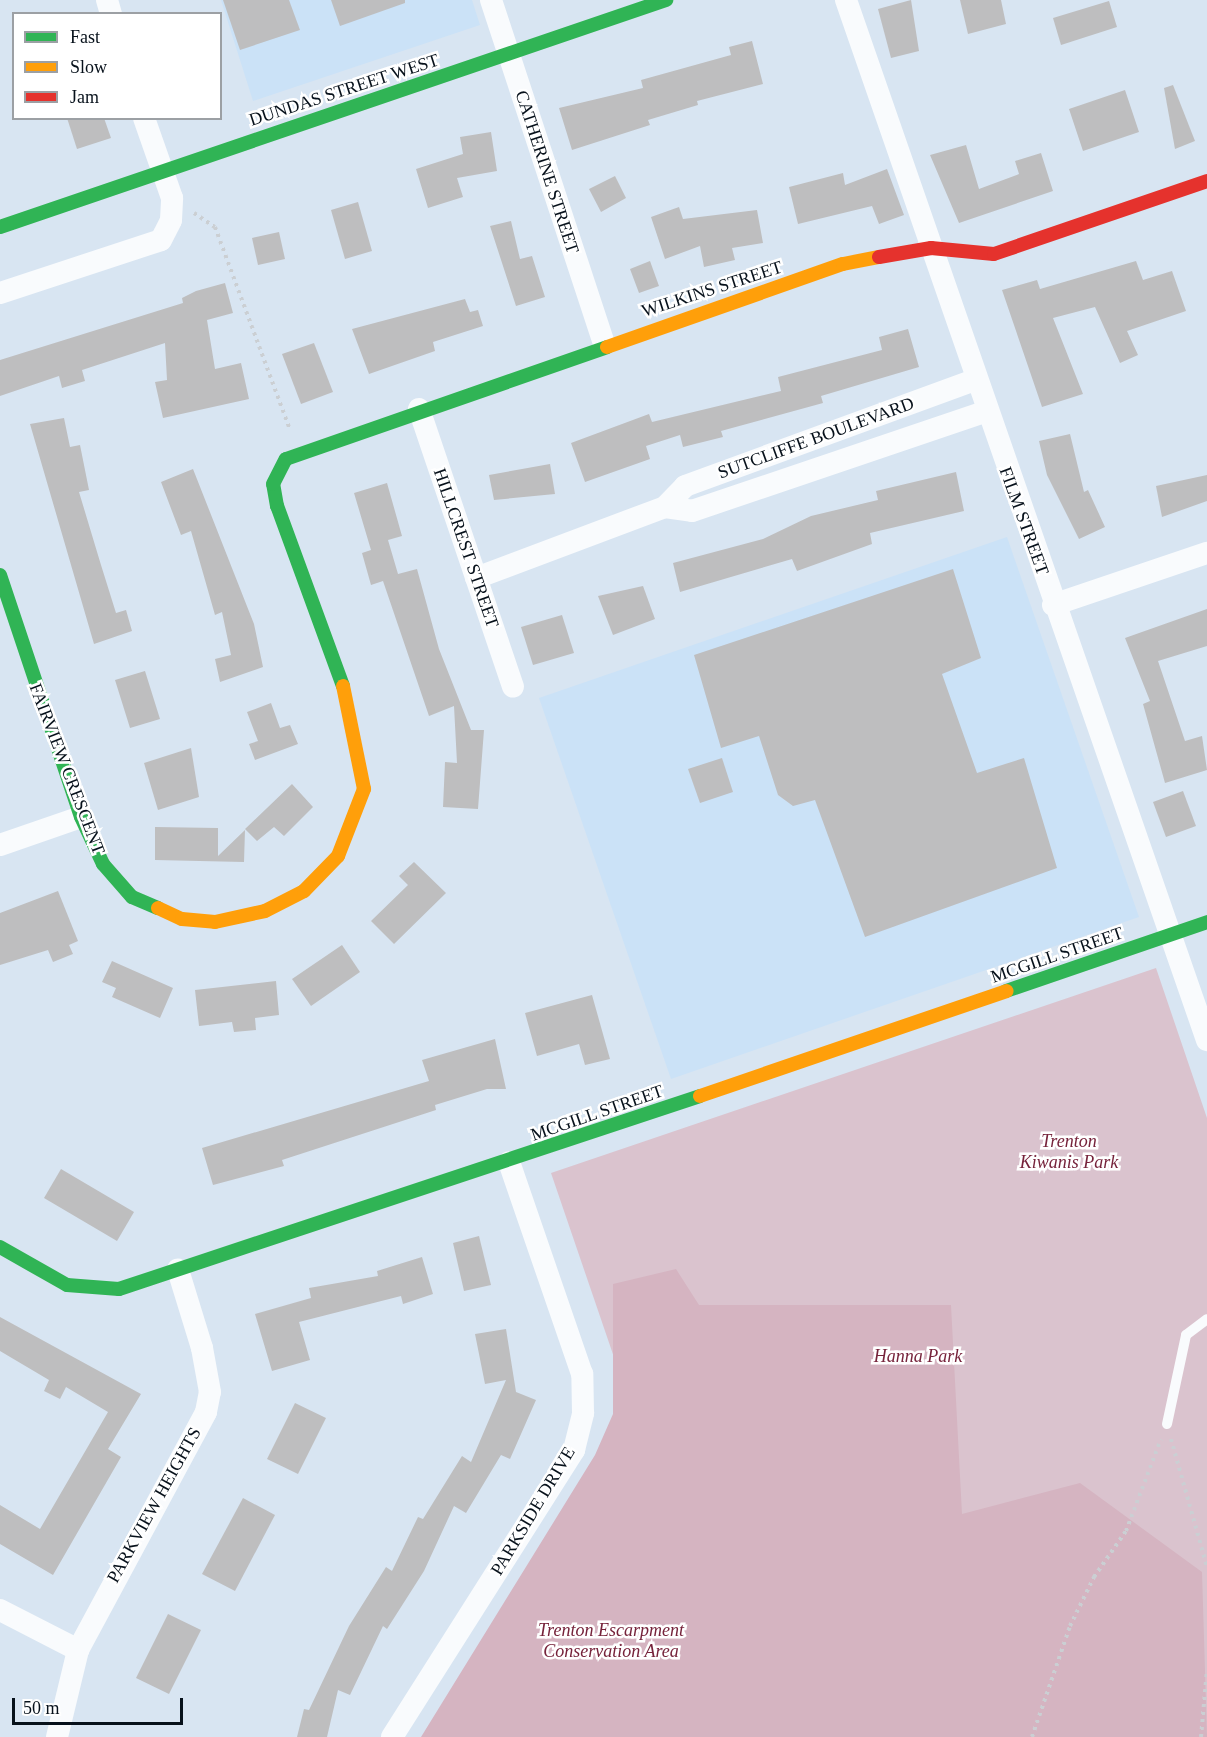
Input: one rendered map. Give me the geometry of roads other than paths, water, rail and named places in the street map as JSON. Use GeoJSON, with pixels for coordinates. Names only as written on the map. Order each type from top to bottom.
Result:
{"type":"FeatureCollection","features":[{"type":"Feature","properties":{"kind":"street","name":"CATHERINE STREET"},"geometry":{"type":"LineString","coordinates":[[492,0],[603,344]]}},
{"type":"Feature","properties":{"kind":"street","name":"DUNDAS STREET WEST"},"geometry":{"type":"LineString","coordinates":[[0,227],[161,170],[666,0]]}},
{"type":"Feature","properties":{"kind":"street","name":"FILM STREET"},"geometry":{"type":"LineString","coordinates":[[846,0],[985,412],[1207,1040]]}},
{"type":"Feature","properties":{"kind":"street"},"geometry":{"type":"LineString","coordinates":[[0,293],[138,252],[161,240],[171,220],[172,198],[145,120]]}},
{"type":"Feature","properties":{"kind":"street","name":"WILKINS STREET"},"geometry":{"type":"LineString","coordinates":[[277,506],[278,468],[297,450],[843,264],[931,248],[994,254],[1207,181]]}},
{"type":"Feature","properties":{"kind":"street","name":"SUTCLIFFE BOULEVARD"},"geometry":{"type":"LineString","coordinates":[[476,578],[665,507],[685,486],[974,380]]}},
{"type":"Feature","properties":{"kind":"street","name":"HILLCREST STREET"},"geometry":{"type":"LineString","coordinates":[[419,409],[513,686]]}},
{"type":"Feature","properties":{"kind":"street","name":"SUTCLIFFE BOULEVARD"},"geometry":{"type":"LineString","coordinates":[[665,507],[692,512],[985,412]]}},
{"type":"Feature","properties":{"kind":"street","name":"FAIRVIEW CRESCENT"},"geometry":{"type":"LineString","coordinates":[[0,574],[81,817],[103,864],[132,897],[182,919],[215,922],[265,910],[304,891],[338,856],[364,789],[350,703],[277,506]]}},
{"type":"Feature","properties":{"kind":"street"},"geometry":{"type":"LineString","coordinates":[[1053,605],[1207,553]]}},
{"type":"Feature","properties":{"kind":"street"},"geometry":{"type":"LineString","coordinates":[[0,845],[81,817]]}},
{"type":"Feature","properties":{"kind":"street","name":"MCGILL STREET"},"geometry":{"type":"LineString","coordinates":[[0,1247],[67,1285],[119,1289],[509,1162],[1207,922]]}},
{"type":"Feature","properties":{"kind":"street","name":"PARKSIDE DRIVE"},"geometry":{"type":"LineString","coordinates":[[392,1737],[573,1450],[583,1413],[582,1374],[509,1162]]}},
{"type":"Feature","properties":{"kind":"street","name":"PARKVIEW HEIGHTS"},"geometry":{"type":"LineString","coordinates":[[57,1737],[78,1650],[206,1412],[210,1392],[202,1348],[178,1270]]}},
{"type":"Feature","properties":{"kind":"street"},"geometry":{"type":"LineString","coordinates":[[0,1610],[78,1650]]}},
{"type":"Feature","properties":{"kind":"lane"},"geometry":{"type":"LineString","coordinates":[[1167,1424],[1186,1335],[1207,1319]]}},
{"type":"Feature","properties":{"kind":"park label","name":"Trenton Kiwanis Park"},"geometry":{"type":"Point","coordinates":[1069,1152]}},
{"type":"Feature","properties":{"kind":"park label","name":"Hanna Park"},"geometry":{"type":"Point","coordinates":[918,1356]}},
{"type":"Feature","properties":{"kind":"park label","name":"Trenton Escarpment Conservation Area"},"geometry":{"type":"Point","coordinates":[611,1641]}}]}
